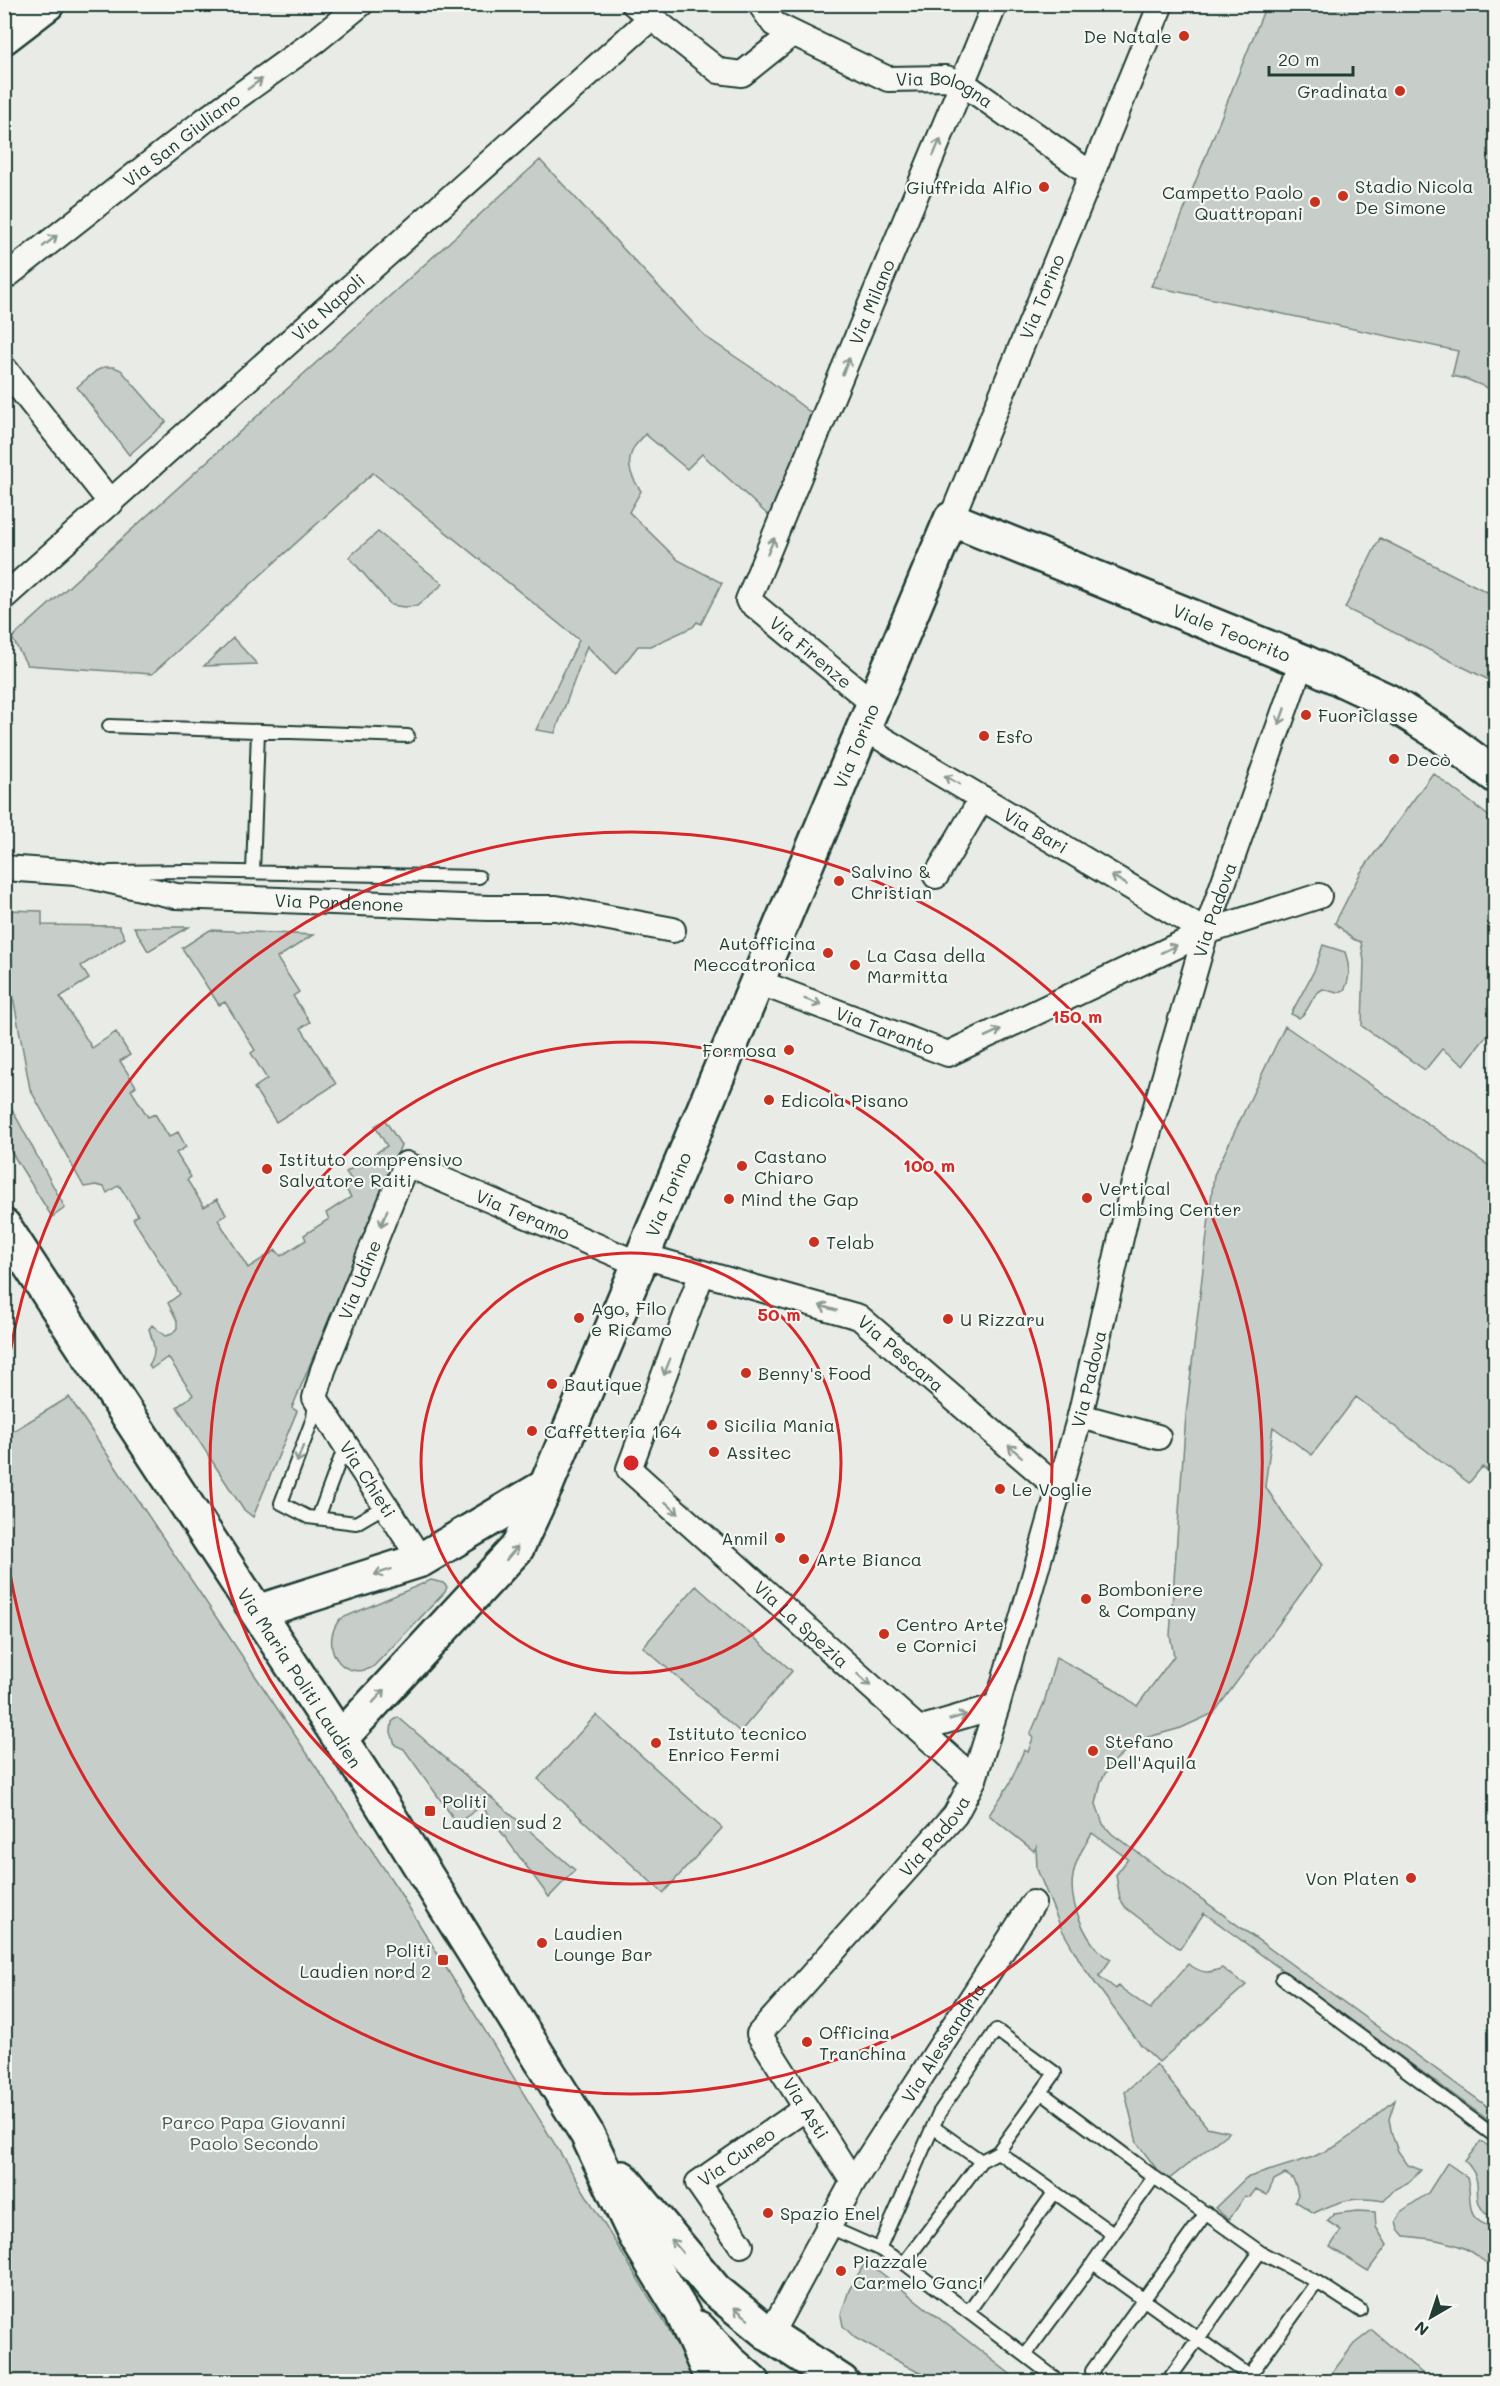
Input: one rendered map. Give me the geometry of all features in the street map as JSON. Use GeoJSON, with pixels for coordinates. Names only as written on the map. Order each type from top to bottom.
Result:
{"type":"FeatureCollection","features":[{"type":"Feature","properties":{"kind":"street"},"geometry":{"type":"LineString","coordinates":[[4,38],[47,4]]}},
{"type":"Feature","properties":{"kind":"street","name":"Via San Giuliano"},"geometry":{"type":"LineString","coordinates":[[4,278],[205,120],[318,39],[361,4]]}},
{"type":"Feature","properties":{"kind":"street","name":"Via Bologna"},"geometry":{"type":"LineString","coordinates":[[760,4],[774,24],[888,79],[946,78],[964,84],[1091,174]]}},
{"type":"Feature","properties":{"kind":"street","name":"Via Milano"},"geometry":{"type":"LineString","coordinates":[[748,600],[964,84],[995,4]]}},
{"type":"Feature","properties":{"kind":"street","name":"Via Torino"},"geometry":{"type":"LineString","coordinates":[[340,1739],[517,1548],[546,1486],[869,716],[1161,4]]}},
{"type":"Feature","properties":{"kind":"street"},"geometry":{"type":"LineString","coordinates":[[642,11],[719,71],[742,74],[792,34]]}},
{"type":"Feature","properties":{"kind":"street","name":"Via Napoli"},"geometry":{"type":"LineString","coordinates":[[4,597],[111,503],[642,11]]}},
{"type":"Feature","properties":{"kind":"street"},"geometry":{"type":"LineString","coordinates":[[4,368],[111,503]]}},
{"type":"Feature","properties":{"kind":"street","name":"Viale Teocrito"},"geometry":{"type":"LineString","coordinates":[[951,519],[1302,661],[1388,701],[1437,732],[1496,776]]}},
{"type":"Feature","properties":{"kind":"street","name":"Via Firenze"},"geometry":{"type":"LineString","coordinates":[[748,600],[869,716]]}},
{"type":"Feature","properties":{"kind":"street","name":"Via Padova"},"geometry":{"type":"LineString","coordinates":[[759,2034],[955,1815],[974,1779],[1080,1416],[1132,1190],[1206,932],[1302,661]]}},
{"type":"Feature","properties":{"kind":"street","name":"Via Bari"},"geometry":{"type":"LineString","coordinates":[[869,716],[982,798],[1206,932]]}},
{"type":"Feature","properties":{"kind":"street"},"geometry":{"type":"LineString","coordinates":[[936,876],[982,798]]}},
{"type":"Feature","properties":{"kind":"street","name":"Via Pordenone"},"geometry":{"type":"LineString","coordinates":[[4,868],[76,873],[176,896],[488,908],[556,908],[673,930]]}},
{"type":"Feature","properties":{"kind":"street","name":"Via Taranto"},"geometry":{"type":"LineString","coordinates":[[758,982],[948,1054],[1206,932],[1319,896]]}},
{"type":"Feature","properties":{"kind":"street","name":"Via Teramo"},"geometry":{"type":"LineString","coordinates":[[406,1164],[641,1260]]}},
{"type":"Feature","properties":{"kind":"street","name":"Via Udine"},"geometry":{"type":"LineString","coordinates":[[315,1398],[323,1370],[406,1164]]}},
{"type":"Feature","properties":{"kind":"street","name":"Via Maria Politi Laudien"},"geometry":{"type":"LineString","coordinates":[[4,1226],[340,1739],[587,2134]]}},
{"type":"Feature","properties":{"kind":"street","name":"Via Pescara"},"geometry":{"type":"LineString","coordinates":[[641,1260],[702,1273],[859,1317],[1059,1489]]}},
{"type":"Feature","properties":{"kind":"street","name":"Via La Spezia"},"geometry":{"type":"LineString","coordinates":[[702,1273],[629,1469],[974,1779]]}},
{"type":"Feature","properties":{"kind":"street","name":"Via Chieti"},"geometry":{"type":"LineString","coordinates":[[315,1398],[386,1506],[428,1556]]}},
{"type":"Feature","properties":{"kind":"street"},"geometry":{"type":"LineString","coordinates":[[1080,1416],[1158,1437]]}},
{"type":"Feature","properties":{"kind":"street"},"geometry":{"type":"LineString","coordinates":[[257,1612],[428,1556],[546,1486]]}},
{"type":"Feature","properties":{"kind":"street"},"geometry":{"type":"LineString","coordinates":[[428,1556],[452,1558],[462,1567],[469,1581],[472,1597]]}},
{"type":"Feature","properties":{"kind":"street"},"geometry":{"type":"LineString","coordinates":[[919,1729],[997,1706]]}},
{"type":"Feature","properties":{"kind":"street","name":"Via Alessandria"},"geometry":{"type":"LineString","coordinates":[[770,2335],[854,2182],[1033,1903]]}},
{"type":"Feature","properties":{"kind":"street","name":"Via Asti"},"geometry":{"type":"LineString","coordinates":[[759,2034],[854,2182]]}},
{"type":"Feature","properties":{"kind":"street","name":"Via Cuneo"},"geometry":{"type":"LineString","coordinates":[[741,2245],[698,2183],[806,2108]]}},
{"type":"Feature","properties":{"kind":"street"},"geometry":{"type":"LineString","coordinates":[[587,2134],[635,2235],[682,2312],[713,2382]]}},
{"type":"Feature","properties":{"kind":"street"},"geometry":{"type":"LineString","coordinates":[[587,2134],[715,2290],[770,2335],[842,2382]]}},
{"type":"Feature","properties":{"kind":"street"},"geometry":{"type":"LineString","coordinates":[[682,2312],[730,2362],[753,2382]]}},
{"type":"Feature","properties":{"kind":"lane"},"geometry":{"type":"LineString","coordinates":[[109,726],[408,736]]}},
{"type":"Feature","properties":{"kind":"lane"},"geometry":{"type":"LineString","coordinates":[[253,872],[258,731]]}},
{"type":"Feature","properties":{"kind":"lane"},"geometry":{"type":"LineString","coordinates":[[76,873],[253,872],[479,877]]}},
{"type":"Feature","properties":{"kind":"lane"},"geometry":{"type":"LineString","coordinates":[[315,1398],[313,1418],[281,1503],[308,1517],[356,1523],[386,1506]]}},
{"type":"Feature","properties":{"kind":"lane"},"geometry":{"type":"LineString","coordinates":[[318,1518],[346,1445]]}},
{"type":"Feature","properties":{"kind":"lane"},"geometry":{"type":"LineString","coordinates":[[1282,1978],[1496,2137]]}},
{"type":"Feature","properties":{"kind":"lane"},"geometry":{"type":"LineString","coordinates":[[879,2249],[939,2113],[996,2030],[1055,2073],[998,2152],[981,2161],[904,2263]]}},
{"type":"Feature","properties":{"kind":"lane"},"geometry":{"type":"LineString","coordinates":[[1042,2093],[1154,2177],[1260,2252],[1317,2282],[1360,2310]]}},
{"type":"Feature","properties":{"kind":"lane"},"geometry":{"type":"LineString","coordinates":[[933,2127],[981,2161]]}},
{"type":"Feature","properties":{"kind":"lane"},"geometry":{"type":"LineString","coordinates":[[998,2152],[1113,2234]]}},
{"type":"Feature","properties":{"kind":"lane"},"geometry":{"type":"LineString","coordinates":[[1025,2355],[1154,2177]]}},
{"type":"Feature","properties":{"kind":"lane"},"geometry":{"type":"LineString","coordinates":[[968,2312],[1054,2193]]}},
{"type":"Feature","properties":{"kind":"lane"},"geometry":{"type":"LineString","coordinates":[[1092,2371],[1206,2213]]}},
{"type":"Feature","properties":{"kind":"lane"},"geometry":{"type":"LineString","coordinates":[[829,2227],[879,2249],[904,2263],[1055,2378]]}},
{"type":"Feature","properties":{"kind":"lane"},"geometry":{"type":"LineString","coordinates":[[1167,2382],[1260,2252]]}},
{"type":"Feature","properties":{"kind":"lane"},"geometry":{"type":"LineString","coordinates":[[1093,2263],[1254,2378],[1317,2282]]}},
{"type":"Feature","properties":{"kind":"green space","name":"Stadio Nicola De Simone"},"geometry":{"type":"Polygon","coordinates":[[[1266,5],[1495,5],[1495,391],[1452,376],[1458,351],[1151,286],[1163,263],[1266,5]]]}},
{"type":"Feature","properties":{"kind":"green space"},"geometry":{"type":"Polygon","coordinates":[[[540,160],[706,337],[758,372],[811,413],[769,516],[702,454],[687,469],[645,434],[634,447],[630,466],[632,476],[641,491],[629,512],[678,560],[722,583],[701,624],[697,622],[693,627],[651,646],[638,646],[615,675],[587,646],[555,733],[536,730],[579,640],[373,473],[152,674],[27,665],[12,638],[540,160]]]}},
{"type":"Feature","properties":{"kind":"green space"},"geometry":{"type":"Polygon","coordinates":[[[104,367],[121,370],[166,422],[129,455],[77,387],[104,367]]]}},
{"type":"Feature","properties":{"kind":"green space"},"geometry":{"type":"Polygon","coordinates":[[[378,532],[443,584],[417,606],[391,605],[349,557],[378,532]]]}},
{"type":"Feature","properties":{"kind":"green space"},"geometry":{"type":"Polygon","coordinates":[[[1380,538],[1495,596],[1495,683],[1345,608],[1380,538]]]}},
{"type":"Feature","properties":{"kind":"green space"},"geometry":{"type":"Polygon","coordinates":[[[233,638],[257,664],[204,666],[233,638]]]}},
{"type":"Feature","properties":{"kind":"green space"},"geometry":{"type":"Polygon","coordinates":[[[1433,773],[1495,821],[1495,1025],[1464,1065],[1442,1049],[1425,1070],[1362,1026],[1364,961],[1361,942],[1353,939],[1335,923],[1361,872],[1433,773]]]}},
{"type":"Feature","properties":{"kind":"green space"},"geometry":{"type":"Polygon","coordinates":[[[4,910],[42,911],[42,925],[119,926],[125,938],[81,966],[89,979],[60,997],[92,1048],[116,1032],[130,1055],[120,1061],[136,1086],[131,1090],[148,1117],[155,1114],[169,1137],[178,1132],[186,1147],[176,1153],[191,1177],[187,1180],[204,1207],[217,1199],[226,1214],[218,1220],[248,1268],[276,1250],[281,1256],[306,1240],[304,1235],[329,1219],[326,1213],[351,1197],[343,1184],[351,1179],[346,1172],[387,1146],[375,1126],[385,1120],[401,1145],[292,1408],[297,1411],[253,1517],[243,1509],[177,1407],[193,1395],[168,1357],[151,1369],[149,1365],[154,1352],[149,1329],[152,1325],[165,1336],[172,1334],[177,1328],[177,1321],[168,1303],[180,1294],[133,1219],[138,1215],[119,1185],[107,1193],[104,1187],[96,1185],[84,1187],[30,1089],[10,980],[12,962],[6,946],[4,910]]]}},
{"type":"Feature","properties":{"kind":"green space"},"geometry":{"type":"Polygon","coordinates":[[[134,927],[189,927],[148,951],[134,927]]]}},
{"type":"Feature","properties":{"kind":"green space"},"geometry":{"type":"Polygon","coordinates":[[[210,930],[313,935],[277,958],[299,992],[293,996],[310,1022],[301,1028],[336,1084],[276,1122],[254,1088],[267,1079],[251,1053],[255,1050],[225,1002],[219,1005],[182,948],[210,930]]]}},
{"type":"Feature","properties":{"kind":"green space"},"geometry":{"type":"Polygon","coordinates":[[[1323,945],[1345,952],[1348,961],[1348,981],[1344,990],[1337,993],[1323,989],[1318,992],[1299,1018],[1291,1014],[1315,969],[1323,945]]]}},
{"type":"Feature","properties":{"kind":"green space"},"geometry":{"type":"Polygon","coordinates":[[[1285,1026],[1495,1170],[1495,1475],[1482,1467],[1469,1483],[1356,1397],[1312,1455],[1273,1427],[1265,1486],[1289,1523],[1322,1565],[1214,1713],[1181,1728],[1138,1740],[1110,1765],[1101,1781],[1096,1804],[1103,1824],[1112,1834],[1495,2112],[1495,2125],[1204,1913],[1180,1949],[1126,1908],[1120,1899],[1116,1875],[1128,1859],[1092,1833],[1076,1865],[1072,1887],[1076,1911],[1087,1935],[1102,1953],[1111,1959],[1099,1976],[1116,1989],[1118,1986],[1150,2009],[1188,1964],[1204,1972],[1222,1968],[1246,1985],[1159,2062],[1140,2044],[1084,1968],[1061,1928],[1037,1869],[1036,1847],[1034,1851],[989,1815],[1010,1783],[1024,1750],[1028,1752],[1033,1738],[1030,1735],[1044,1703],[1056,1657],[1113,1688],[1137,1706],[1174,1656],[1170,1635],[1186,1415],[1214,1175],[1285,1026]]]}},
{"type":"Feature","properties":{"kind":"green space"},"geometry":{"type":"Polygon","coordinates":[[[4,1087],[7,1100],[65,1208],[52,1217],[5,1142],[4,1087]]]}},
{"type":"Feature","properties":{"kind":"green space","name":"Parco Papa Giovanni Paolo Secondo"},"geometry":{"type":"Polygon","coordinates":[[[69,1397],[397,1888],[665,2323],[695,2381],[5,2381],[5,1436],[69,1397]]]}},
{"type":"Feature","properties":{"kind":"green space"},"geometry":{"type":"Polygon","coordinates":[[[431,1580],[443,1583],[447,1587],[445,1592],[373,1667],[361,1671],[351,1670],[336,1658],[332,1639],[334,1629],[340,1619],[431,1580]]]}},
{"type":"Feature","properties":{"kind":"green space"},"geometry":{"type":"Polygon","coordinates":[[[696,1586],[792,1671],[740,1732],[643,1647],[696,1586]]]}},
{"type":"Feature","properties":{"kind":"green space"},"geometry":{"type":"Polygon","coordinates":[[[596,1715],[722,1828],[663,1893],[538,1779],[596,1715]]]}},
{"type":"Feature","properties":{"kind":"green space"},"geometry":{"type":"Polygon","coordinates":[[[398,1717],[575,1870],[549,1897],[482,1806],[457,1823],[404,1749],[395,1745],[391,1732],[392,1722],[398,1717]]]}},
{"type":"Feature","properties":{"kind":"green space"},"geometry":{"type":"Polygon","coordinates":[[[1156,2064],[1207,2127],[1229,2132],[1169,2179],[1161,2175],[1137,2143],[1125,2092],[1156,2064]]]}},
{"type":"Feature","properties":{"kind":"green space"},"geometry":{"type":"Polygon","coordinates":[[[1395,2100],[1389,2119],[1392,2135],[1398,2151],[1408,2165],[1421,2170],[1409,2182],[1395,2189],[1384,2201],[1348,2200],[1314,2213],[1295,2201],[1298,2195],[1296,2185],[1285,2174],[1274,2180],[1267,2195],[1256,2189],[1250,2197],[1245,2196],[1229,2220],[1215,2208],[1246,2178],[1313,2157],[1336,2146],[1395,2100]]]}},
{"type":"Feature","properties":{"kind":"green space"},"geometry":{"type":"Polygon","coordinates":[[[1481,2141],[1495,2151],[1495,2215],[1486,2214],[1481,2207],[1478,2201],[1475,2176],[1465,2161],[1481,2141]]]}},
{"type":"Feature","properties":{"kind":"green space"},"geometry":{"type":"Polygon","coordinates":[[[1447,2163],[1467,2177],[1473,2215],[1477,2220],[1495,2228],[1495,2265],[1492,2266],[1457,2245],[1404,2236],[1398,2229],[1396,2221],[1402,2211],[1428,2193],[1447,2163]]]}},
{"type":"Feature","properties":{"kind":"green space"},"geometry":{"type":"Polygon","coordinates":[[[1357,2211],[1375,2212],[1376,2227],[1387,2245],[1368,2271],[1330,2247],[1341,2230],[1327,2221],[1334,2214],[1357,2211]]]}},
{"type":"Feature","properties":{"kind":"green space"},"geometry":{"type":"Polygon","coordinates":[[[866,2261],[1019,2381],[941,2381],[914,2370],[855,2338],[843,2326],[841,2315],[849,2290],[866,2261]]]}},
{"type":"Feature","properties":{"kind":"green space"},"geometry":{"type":"Polygon","coordinates":[[[1372,2330],[1431,2381],[1326,2381],[1354,2344],[1372,2330]]]}},
{"type":"Feature","properties":{"kind":"place","name":"De Natale"},"geometry":{"type":"Point","coordinates":[1184,36]}},
{"type":"Feature","properties":{"kind":"place","name":"Gradinata"},"geometry":{"type":"Point","coordinates":[1400,91]}},
{"type":"Feature","properties":{"kind":"place","name":"Giuffrida Alfio"},"geometry":{"type":"Point","coordinates":[1044,187]}},
{"type":"Feature","properties":{"kind":"place","name":"Stadio Nicola De Simone"},"geometry":{"type":"Point","coordinates":[1343,196]}},
{"type":"Feature","properties":{"kind":"place","name":"Campetto Paolo Quattropani"},"geometry":{"type":"Point","coordinates":[1315,202]}},
{"type":"Feature","properties":{"kind":"place","name":"Fuoriclasse"},"geometry":{"type":"Point","coordinates":[1306,715]}},
{"type":"Feature","properties":{"kind":"place","name":"Esfo"},"geometry":{"type":"Point","coordinates":[984,736]}},
{"type":"Feature","properties":{"kind":"place","name":"Decò"},"geometry":{"type":"Point","coordinates":[1394,759]}},
{"type":"Feature","properties":{"kind":"place","name":"Salvino & Christian"},"geometry":{"type":"Point","coordinates":[839,881]}},
{"type":"Feature","properties":{"kind":"place","name":"Autofficina Meccatronica"},"geometry":{"type":"Point","coordinates":[828,953]}},
{"type":"Feature","properties":{"kind":"place","name":"La Casa della Marmitta"},"geometry":{"type":"Point","coordinates":[855,965]}},
{"type":"Feature","properties":{"kind":"place","name":"Formosa"},"geometry":{"type":"Point","coordinates":[789,1050]}},
{"type":"Feature","properties":{"kind":"place","name":"Edicola Pisano"},"geometry":{"type":"Point","coordinates":[769,1100]}},
{"type":"Feature","properties":{"kind":"place","name":"Castano Chiaro"},"geometry":{"type":"Point","coordinates":[742,1166]}},
{"type":"Feature","properties":{"kind":"place","name":"Istituto comprensivo Salvatore Raiti"},"geometry":{"type":"Point","coordinates":[267,1169]}},
{"type":"Feature","properties":{"kind":"place","name":"Vertical Climbing Center"},"geometry":{"type":"Point","coordinates":[1087,1198]}},
{"type":"Feature","properties":{"kind":"place","name":"Mind the Gap"},"geometry":{"type":"Point","coordinates":[729,1199]}},
{"type":"Feature","properties":{"kind":"place","name":"Telab"},"geometry":{"type":"Point","coordinates":[814,1242]}},
{"type":"Feature","properties":{"kind":"place","name":"Ago, Filo e Ricamo"},"geometry":{"type":"Point","coordinates":[579,1318]}},
{"type":"Feature","properties":{"kind":"place","name":"U Rizzaru"},"geometry":{"type":"Point","coordinates":[948,1319]}},
{"type":"Feature","properties":{"kind":"place","name":"Benny's Food"},"geometry":{"type":"Point","coordinates":[746,1373]}},
{"type":"Feature","properties":{"kind":"place","name":"Bautique"},"geometry":{"type":"Point","coordinates":[552,1384]}},
{"type":"Feature","properties":{"kind":"place","name":"Sicilia Mania"},"geometry":{"type":"Point","coordinates":[712,1425]}},
{"type":"Feature","properties":{"kind":"place","name":"Caffetteria 164"},"geometry":{"type":"Point","coordinates":[532,1431]}},
{"type":"Feature","properties":{"kind":"place","name":"Assitec"},"geometry":{"type":"Point","coordinates":[714,1452]}},
{"type":"Feature","properties":{"kind":"place","name":"Le Voglie"},"geometry":{"type":"Point","coordinates":[1000,1489]}},
{"type":"Feature","properties":{"kind":"place","name":"Anmil"},"geometry":{"type":"Point","coordinates":[780,1538]}},
{"type":"Feature","properties":{"kind":"place","name":"Arte Bianca"},"geometry":{"type":"Point","coordinates":[804,1559]}},
{"type":"Feature","properties":{"kind":"place","name":"Bomboniere & Company"},"geometry":{"type":"Point","coordinates":[1086,1599]}},
{"type":"Feature","properties":{"kind":"place","name":"Centro Arte e Cornici"},"geometry":{"type":"Point","coordinates":[884,1634]}},
{"type":"Feature","properties":{"kind":"place","name":"Istituto tecnico Enrico Fermi"},"geometry":{"type":"Point","coordinates":[656,1743]}},
{"type":"Feature","properties":{"kind":"place","name":"Stefano Dell'Aquila"},"geometry":{"type":"Point","coordinates":[1093,1751]}},
{"type":"Feature","properties":{"kind":"place","name":"Politi Laudien sud 2"},"geometry":{"type":"Point","coordinates":[430,1811]}},
{"type":"Feature","properties":{"kind":"place","name":"Von Platen"},"geometry":{"type":"Point","coordinates":[1411,1878]}},
{"type":"Feature","properties":{"kind":"place","name":"Laudien Lounge Bar"},"geometry":{"type":"Point","coordinates":[542,1943]}},
{"type":"Feature","properties":{"kind":"place","name":"Politi Laudien nord 2"},"geometry":{"type":"Point","coordinates":[443,1960]}},
{"type":"Feature","properties":{"kind":"place","name":"Officina Tranchina"},"geometry":{"type":"Point","coordinates":[807,2042]}},
{"type":"Feature","properties":{"kind":"place","name":"Spazio Enel"},"geometry":{"type":"Point","coordinates":[768,2213]}},
{"type":"Feature","properties":{"kind":"place","name":"Piazzale Carmelo Ganci"},"geometry":{"type":"Point","coordinates":[841,2271]}}]}
